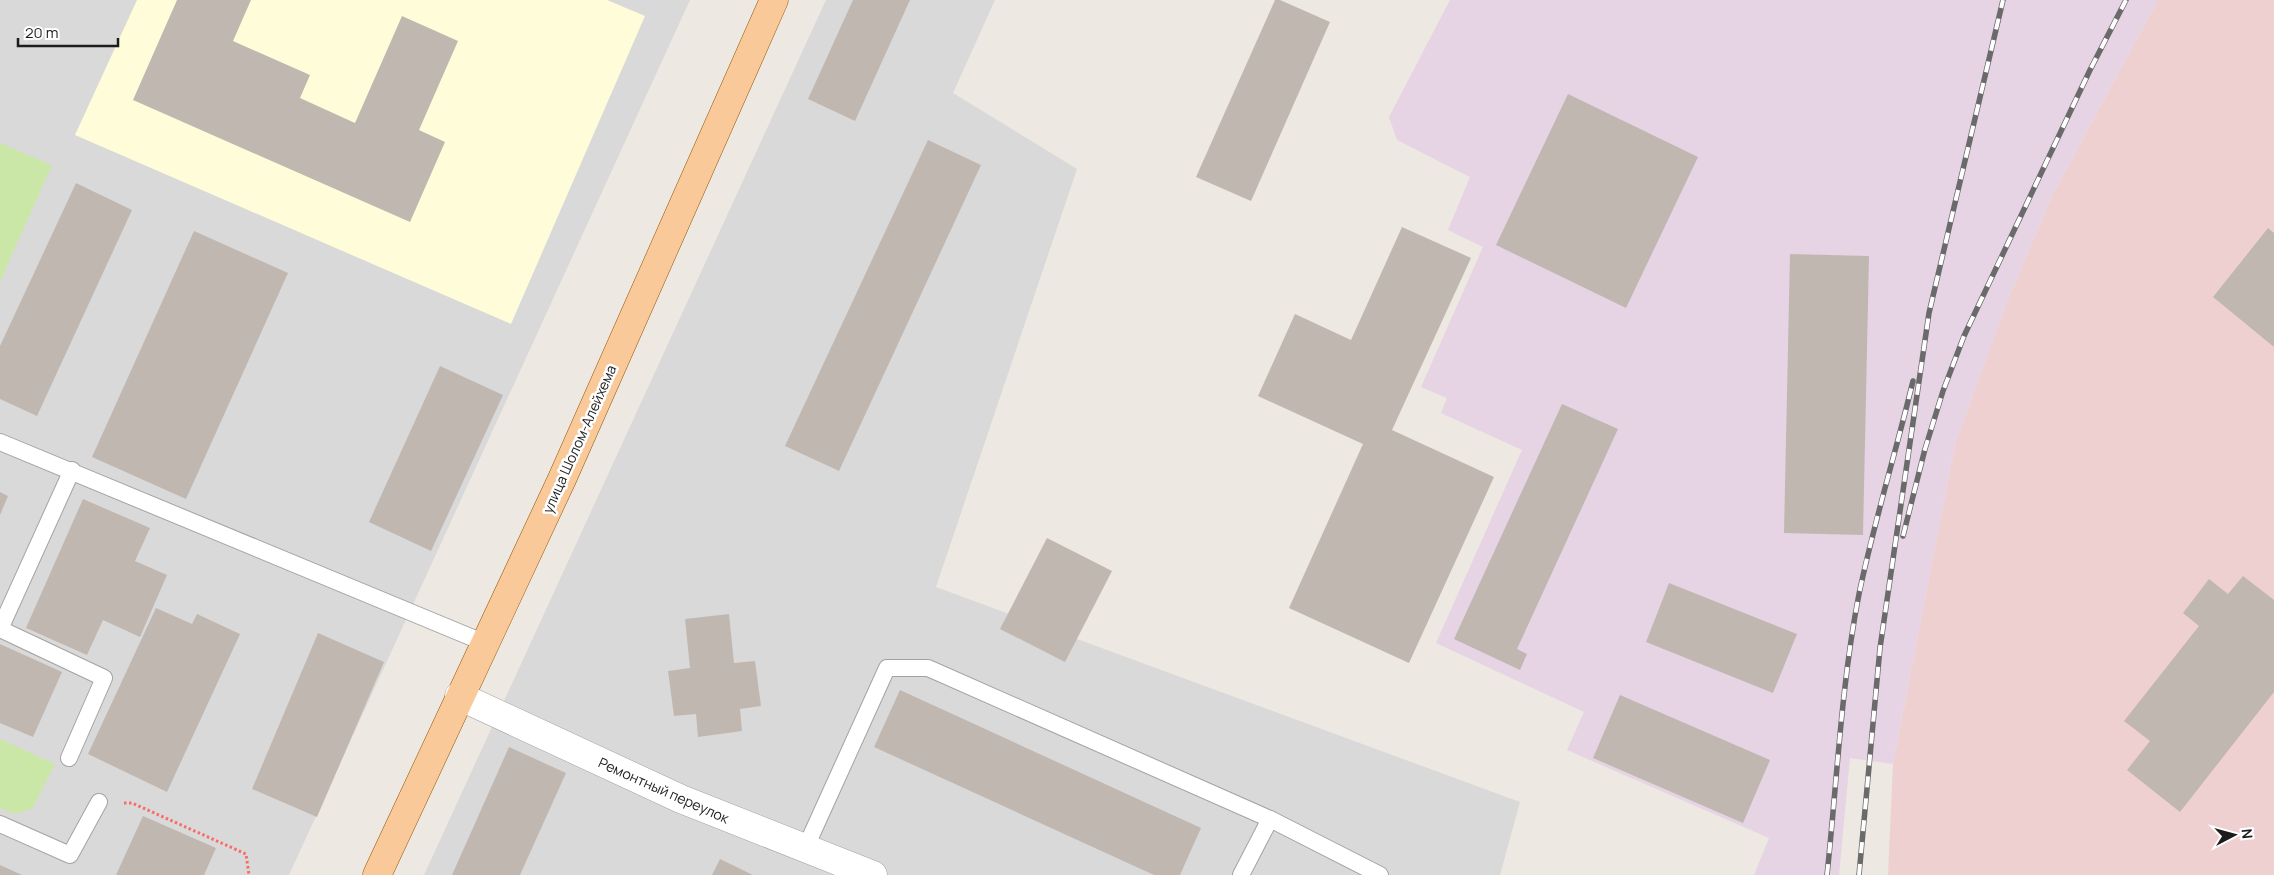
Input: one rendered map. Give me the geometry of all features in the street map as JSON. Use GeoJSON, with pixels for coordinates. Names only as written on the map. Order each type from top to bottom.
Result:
{"type":"FeatureCollection","features":[{"type":"Feature","properties":{"kind":"main road","name":"улица Шолом-Алейхема"},"geometry":{"type":"LineString","coordinates":[[377,875],[566,470],[774,0]]}},
{"type":"Feature","properties":{"kind":"street","name":"Ремонтный переулок"},"geometry":{"type":"LineString","coordinates":[[459,696],[681,799],[805,850],[872,875]]}},
{"type":"Feature","properties":{"kind":"lane"},"geometry":{"type":"LineString","coordinates":[[0,442],[72,470],[485,643]]}},
{"type":"Feature","properties":{"kind":"lane"},"geometry":{"type":"LineString","coordinates":[[69,758],[104,678],[0,629],[72,470]]}},
{"type":"Feature","properties":{"kind":"lane"},"geometry":{"type":"LineString","coordinates":[[805,850],[887,668],[928,668],[1270,819],[1380,875]]}},
{"type":"Feature","properties":{"kind":"lane"},"geometry":{"type":"LineString","coordinates":[[0,824],[70,856],[99,802]]}},
{"type":"Feature","properties":{"kind":"lane"},"geometry":{"type":"LineString","coordinates":[[1242,875],[1270,819]]}},
{"type":"Feature","properties":{"kind":"path"},"geometry":{"type":"LineString","coordinates":[[99,802],[132,803],[246,854],[249,875]]}},
{"type":"Feature","properties":{"kind":"shaded area"},"geometry":{"type":"Polygon","coordinates":[[[0,0],[690,0],[289,875],[0,875],[0,0]]]}},
{"type":"Feature","properties":{"kind":"shaded area"},"geometry":{"type":"Polygon","coordinates":[[[137,0],[607,0],[645,16],[511,324],[75,135],[137,0]]]}},
{"type":"Feature","properties":{"kind":"shaded area"},"geometry":{"type":"Polygon","coordinates":[[[826,0],[995,0],[953,93],[1077,169],[936,587],[1520,802],[1500,875],[424,875],[826,0]]]}},
{"type":"Feature","properties":{"kind":"shaded area"},"geometry":{"type":"Polygon","coordinates":[[[1450,0],[2158,0],[2052,196],[2006,304],[1955,444],[1893,764],[1850,758],[1839,875],[1754,875],[1769,838],[1567,750],[1584,712],[1436,643],[1522,450],[1441,413],[1447,398],[1421,387],[1483,247],[1448,230],[1470,177],[1397,140],[1389,117],[1450,0]]]}},
{"type":"Feature","properties":{"kind":"shaded area"},"geometry":{"type":"Polygon","coordinates":[[[2158,0],[2274,0],[2274,875],[1888,875],[1893,764],[1955,444],[2006,304],[2052,196],[2158,0]]]}},
{"type":"Feature","properties":{"kind":"green space"},"geometry":{"type":"Polygon","coordinates":[[[0,143],[52,165],[0,282],[0,143]]]}},
{"type":"Feature","properties":{"kind":"green space"},"geometry":{"type":"Polygon","coordinates":[[[0,739],[55,764],[32,809],[15,814],[0,808],[0,739]]]}},
{"type":"Feature","properties":{"kind":"building"},"geometry":{"type":"Polygon","coordinates":[[[177,0],[251,0],[233,41],[310,75],[300,98],[355,123],[402,16],[458,41],[419,130],[445,142],[410,222],[133,100],[177,0]]]}},
{"type":"Feature","properties":{"kind":"building"},"geometry":{"type":"Polygon","coordinates":[[[853,0],[910,0],[855,121],[808,99],[853,0]]]}},
{"type":"Feature","properties":{"kind":"building"},"geometry":{"type":"Polygon","coordinates":[[[1275,0],[1280,0],[1330,22],[1251,201],[1196,177],[1275,0]]]}},
{"type":"Feature","properties":{"kind":"building"},"geometry":{"type":"Polygon","coordinates":[[[1568,94],[1698,157],[1626,308],[1496,245],[1568,94]]]}},
{"type":"Feature","properties":{"kind":"building"},"geometry":{"type":"Polygon","coordinates":[[[928,140],[981,165],[839,471],[785,446],[928,140]]]}},
{"type":"Feature","properties":{"kind":"building"},"geometry":{"type":"Polygon","coordinates":[[[76,183],[132,210],[37,416],[0,399],[0,346],[76,183]]]}},
{"type":"Feature","properties":{"kind":"building"},"geometry":{"type":"Polygon","coordinates":[[[1402,227],[1471,258],[1392,430],[1494,477],[1409,663],[1289,608],[1363,444],[1258,396],[1295,314],[1351,340],[1402,227]]]}},
{"type":"Feature","properties":{"kind":"building"},"geometry":{"type":"Polygon","coordinates":[[[2268,228],[2274,233],[2274,347],[2213,297],[2268,228]]]}},
{"type":"Feature","properties":{"kind":"building"},"geometry":{"type":"Polygon","coordinates":[[[194,231],[288,273],[186,499],[92,457],[194,231]]]}},
{"type":"Feature","properties":{"kind":"building"},"geometry":{"type":"Polygon","coordinates":[[[1790,254],[1869,256],[1863,535],[1784,533],[1790,254]]]}},
{"type":"Feature","properties":{"kind":"building"},"geometry":{"type":"Polygon","coordinates":[[[440,366],[503,395],[431,551],[369,522],[440,366]]]}},
{"type":"Feature","properties":{"kind":"building"},"geometry":{"type":"Polygon","coordinates":[[[1562,404],[1618,429],[1517,649],[1527,654],[1520,670],[1454,639],[1562,404]]]}},
{"type":"Feature","properties":{"kind":"building"},"geometry":{"type":"Polygon","coordinates":[[[0,492],[8,496],[0,515],[0,492]]]}},
{"type":"Feature","properties":{"kind":"building"},"geometry":{"type":"Polygon","coordinates":[[[83,499],[150,528],[135,561],[167,575],[140,637],[103,620],[87,655],[26,628],[83,499]]]}},
{"type":"Feature","properties":{"kind":"building"},"geometry":{"type":"Polygon","coordinates":[[[1047,538],[1112,571],[1065,662],[1000,629],[1047,538]]]}},
{"type":"Feature","properties":{"kind":"building"},"geometry":{"type":"Polygon","coordinates":[[[2243,576],[2274,600],[2274,692],[2180,812],[2127,770],[2150,741],[2124,721],[2199,626],[2183,613],[2209,579],[2228,594],[2243,576]]]}},
{"type":"Feature","properties":{"kind":"building"},"geometry":{"type":"Polygon","coordinates":[[[1669,583],[1797,634],[1773,693],[1646,642],[1669,583]]]}},
{"type":"Feature","properties":{"kind":"building"},"geometry":{"type":"Polygon","coordinates":[[[156,608],[192,624],[197,614],[240,634],[167,792],[88,754],[156,608]]]}},
{"type":"Feature","properties":{"kind":"building"},"geometry":{"type":"Polygon","coordinates":[[[729,614],[734,663],[755,661],[761,706],[740,709],[742,731],[698,737],[696,714],[674,716],[668,671],[690,668],[685,619],[729,614]]]}},
{"type":"Feature","properties":{"kind":"building"},"geometry":{"type":"Polygon","coordinates":[[[318,633],[384,662],[317,817],[252,789],[318,633]]]}},
{"type":"Feature","properties":{"kind":"building"},"geometry":{"type":"Polygon","coordinates":[[[0,644],[62,672],[33,737],[0,723],[0,644]]]}},
{"type":"Feature","properties":{"kind":"building"},"geometry":{"type":"Polygon","coordinates":[[[900,690],[1201,828],[1180,875],[1154,875],[874,747],[900,690]]]}},
{"type":"Feature","properties":{"kind":"building"},"geometry":{"type":"Polygon","coordinates":[[[1620,695],[1770,760],[1743,823],[1593,758],[1620,695]]]}},
{"type":"Feature","properties":{"kind":"building"},"geometry":{"type":"Polygon","coordinates":[[[509,747],[566,773],[520,875],[452,875],[509,747]]]}},
{"type":"Feature","properties":{"kind":"building"},"geometry":{"type":"Polygon","coordinates":[[[143,816],[216,848],[204,875],[116,875],[143,816]]]}},
{"type":"Feature","properties":{"kind":"building"},"geometry":{"type":"Polygon","coordinates":[[[720,859],[753,875],[712,875],[720,859]]]}},
{"type":"Feature","properties":{"kind":"building"},"geometry":{"type":"Polygon","coordinates":[[[0,865],[22,875],[0,875],[0,865]]]}},
{"type":"Feature","properties":{"kind":"railway"},"geometry":{"type":"LineString","coordinates":[[1859,875],[1880,648],[1929,313],[2003,0]]}},
{"type":"Feature","properties":{"kind":"railway"},"geometry":{"type":"LineString","coordinates":[[1903,536],[1925,449],[1943,391],[1964,336],[2090,70],[2126,0]]}},
{"type":"Feature","properties":{"kind":"railway"},"geometry":{"type":"LineString","coordinates":[[1827,875],[1844,699],[1859,594],[1871,540],[1913,381]]}}]}
